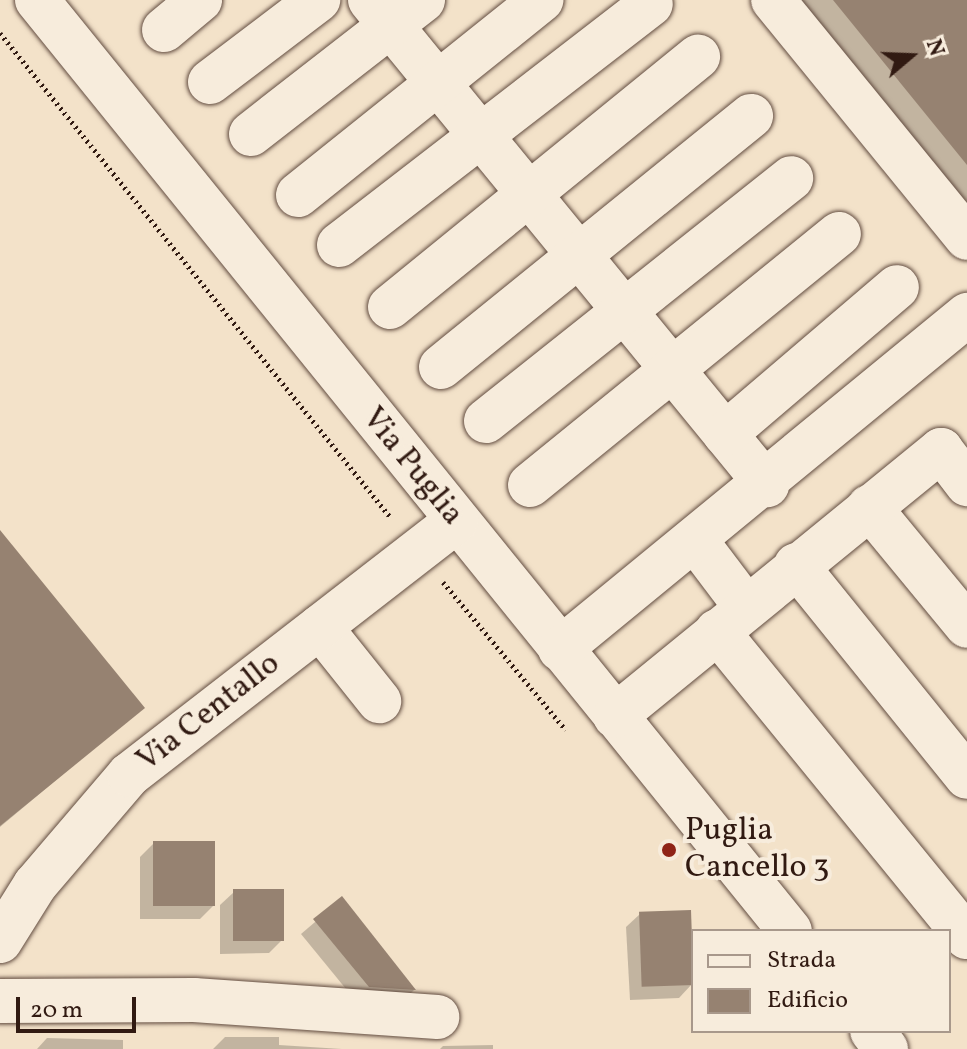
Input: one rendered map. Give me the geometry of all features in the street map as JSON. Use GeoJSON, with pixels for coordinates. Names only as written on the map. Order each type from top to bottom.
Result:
{"type":"FeatureCollection","features":[{"type":"Feature","properties":{"kind":"street","name":"Via Puglia"},"geometry":{"type":"LineString","coordinates":[[37,0],[788,929]]}},
{"type":"Feature","properties":{"kind":"street"},"geometry":{"type":"LineString","coordinates":[[164,30],[200,0]]}},
{"type":"Feature","properties":{"kind":"street"},"geometry":{"type":"LineString","coordinates":[[210,82],[318,0]]}},
{"type":"Feature","properties":{"kind":"street"},"geometry":{"type":"LineString","coordinates":[[298,195],[541,0]]}},
{"type":"Feature","properties":{"kind":"street"},"geometry":{"type":"LineString","coordinates":[[773,0],[967,238]]}},
{"type":"Feature","properties":{"kind":"street"},"geometry":{"type":"LineString","coordinates":[[339,245],[478,133],[651,4]]}},
{"type":"Feature","properties":{"kind":"street"},"geometry":{"type":"LineString","coordinates":[[251,134],[395,9],[437,83],[767,485]]}},
{"type":"Feature","properties":{"kind":"street"},"geometry":{"type":"LineString","coordinates":[[390,307],[527,192],[698,57]]}},
{"type":"Feature","properties":{"kind":"street"},"geometry":{"type":"LineString","coordinates":[[441,367],[751,116]]}},
{"type":"Feature","properties":{"kind":"street"},"geometry":{"type":"LineString","coordinates":[[486,421],[791,178]]}},
{"type":"Feature","properties":{"kind":"street"},"geometry":{"type":"LineString","coordinates":[[530,485],[839,234]]}},
{"type":"Feature","properties":{"kind":"street"},"geometry":{"type":"LineString","coordinates":[[725,434],[897,287]]}},
{"type":"Feature","properties":{"kind":"street"},"geometry":{"type":"LineString","coordinates":[[560,649],[767,485],[967,315]]}},
{"type":"Feature","properties":{"kind":"street"},"geometry":{"type":"LineString","coordinates":[[615,716],[796,565],[941,450],[967,484]]}},
{"type":"Feature","properties":{"kind":"street"},"geometry":{"type":"LineString","coordinates":[[869,507],[967,626]]}},
{"type":"Feature","properties":{"kind":"street","name":"Via Centallo"},"geometry":{"type":"LineString","coordinates":[[0,941],[35,885],[129,775],[456,521]]}},
{"type":"Feature","properties":{"kind":"street"},"geometry":{"type":"LineString","coordinates":[[696,541],[732,619],[959,910]]}},
{"type":"Feature","properties":{"kind":"street"},"geometry":{"type":"LineString","coordinates":[[796,565],[967,777]]}},
{"type":"Feature","properties":{"kind":"street"},"geometry":{"type":"LineString","coordinates":[[320,627],[379,701]]}},
{"type":"Feature","properties":{"kind":"street"},"geometry":{"type":"LineString","coordinates":[[0,1001],[194,1000],[437,1017]]}},
{"type":"Feature","properties":{"kind":"street"},"geometry":{"type":"LineString","coordinates":[[874,1033],[886,1049]]}},
{"type":"Feature","properties":{"kind":"path"},"geometry":{"type":"LineString","coordinates":[[0,33],[417,551],[566,730]]}},
{"type":"Feature","properties":{"kind":"building"},"geometry":{"type":"Polygon","coordinates":[[[833,0],[967,0],[967,165],[833,0]]]}},
{"type":"Feature","properties":{"kind":"building"},"geometry":{"type":"Polygon","coordinates":[[[0,530],[145,708],[0,826],[0,530]]]}},
{"type":"Feature","properties":{"kind":"building"},"geometry":{"type":"Polygon","coordinates":[[[153,841],[215,841],[215,906],[153,906],[153,841]]]}},
{"type":"Feature","properties":{"kind":"building"},"geometry":{"type":"Polygon","coordinates":[[[233,889],[284,889],[284,941],[233,941],[233,889]]]}},
{"type":"Feature","properties":{"kind":"building"},"geometry":{"type":"Polygon","coordinates":[[[342,896],[416,990],[369,987],[313,919],[342,896]]]}},
{"type":"Feature","properties":{"kind":"building"},"geometry":{"type":"Polygon","coordinates":[[[691,910],[691,985],[642,987],[639,912],[691,910]]]}},
{"type":"Feature","properties":{"kind":"place","name":"Puglia Cancello 3"},"geometry":{"type":"Point","coordinates":[669,850]}}]}
